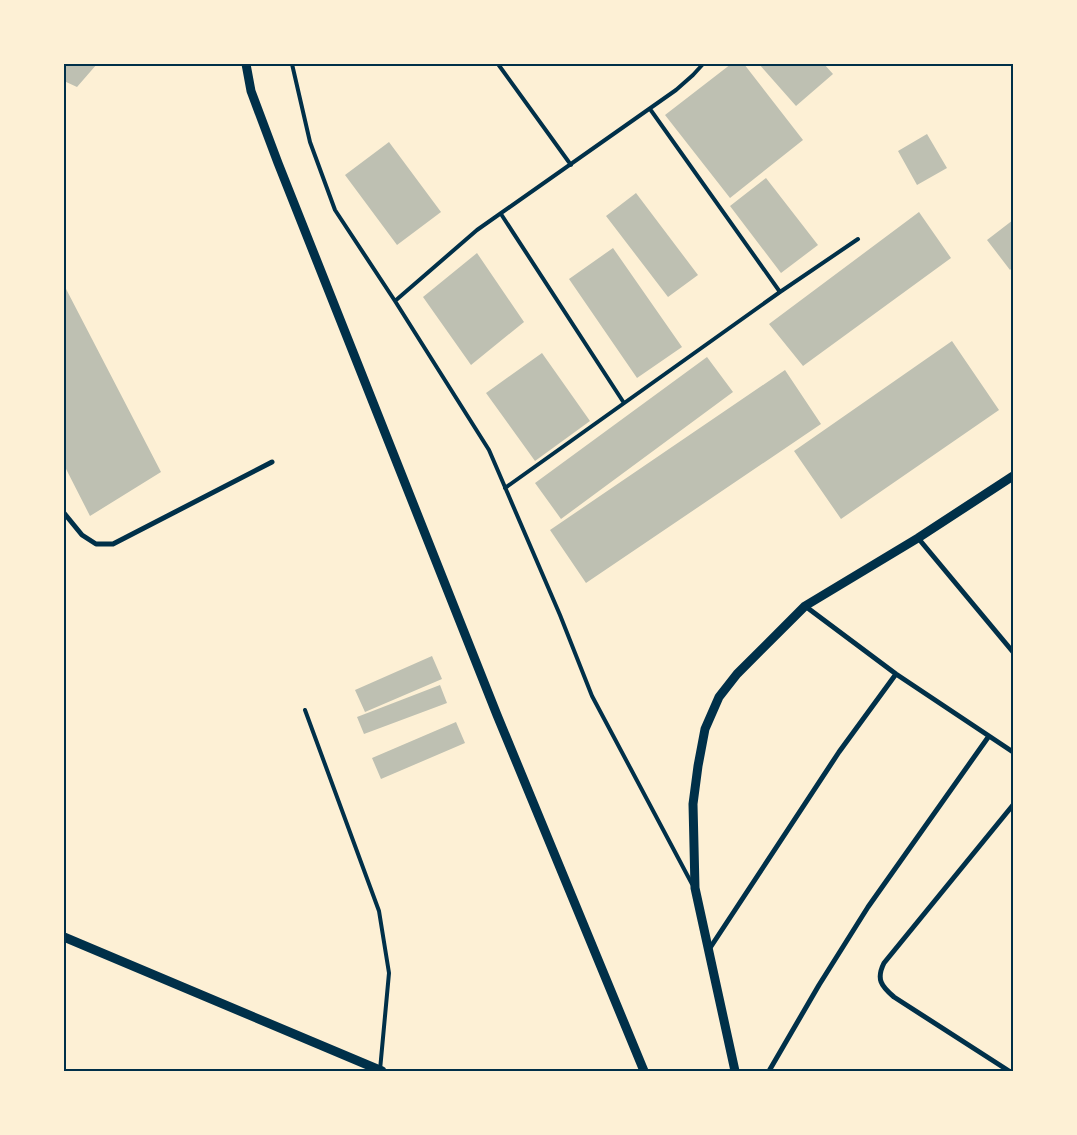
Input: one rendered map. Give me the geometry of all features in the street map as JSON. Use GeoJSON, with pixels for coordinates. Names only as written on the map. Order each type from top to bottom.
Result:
{"type":"FeatureCollection","features":[{"type":"Feature","properties":{"kind":"street"},"geometry":{"type":"LineString","coordinates":[[246,64],[251,91],[285,181],[497,715],[644,1071]]}},
{"type":"Feature","properties":{"kind":"street"},"geometry":{"type":"LineString","coordinates":[[64,514],[82,535],[89,540],[96,544],[113,544],[272,462]]}},
{"type":"Feature","properties":{"kind":"street"},"geometry":{"type":"LineString","coordinates":[[734,1071],[695,888],[693,804],[705,729],[719,697],[737,674],[805,606],[918,538],[1013,476]]}},
{"type":"Feature","properties":{"kind":"street"},"geometry":{"type":"LineString","coordinates":[[918,538],[1013,652]]}},
{"type":"Feature","properties":{"kind":"street"},"geometry":{"type":"LineString","coordinates":[[805,606],[896,674],[1013,752]]}},
{"type":"Feature","properties":{"kind":"street"},"geometry":{"type":"LineString","coordinates":[[708,951],[829,767],[896,674]]}},
{"type":"Feature","properties":{"kind":"street"},"geometry":{"type":"LineString","coordinates":[[769,1071],[819,985],[868,907],[989,736]]}},
{"type":"Feature","properties":{"kind":"street"},"geometry":{"type":"LineString","coordinates":[[1009,1071],[894,997],[880,982],[880,971],[884,963],[1013,805]]}},
{"type":"Feature","properties":{"kind":"street"},"geometry":{"type":"LineString","coordinates":[[64,937],[381,1071]]}},
{"type":"Feature","properties":{"kind":"lane"},"geometry":{"type":"LineString","coordinates":[[292,64],[310,142],[335,210],[489,450],[560,615],[592,696],[695,888]]}},
{"type":"Feature","properties":{"kind":"lane"},"geometry":{"type":"LineString","coordinates":[[498,64],[571,165]]}},
{"type":"Feature","properties":{"kind":"lane"},"geometry":{"type":"LineString","coordinates":[[395,301],[477,230],[676,90],[703,64]]}},
{"type":"Feature","properties":{"kind":"lane"},"geometry":{"type":"LineString","coordinates":[[650,109],[780,292]]}},
{"type":"Feature","properties":{"kind":"lane"},"geometry":{"type":"LineString","coordinates":[[501,214],[624,403]]}},
{"type":"Feature","properties":{"kind":"lane"},"geometry":{"type":"LineString","coordinates":[[505,488],[780,292],[858,239]]}},
{"type":"Feature","properties":{"kind":"lane"},"geometry":{"type":"LineString","coordinates":[[305,710],[379,911],[388,973],[381,1071]]}},
{"type":"Feature","properties":{"kind":"building"},"geometry":{"type":"Polygon","coordinates":[[[64,64],[97,64],[77,87],[64,81],[64,64]]]}},
{"type":"Feature","properties":{"kind":"building"},"geometry":{"type":"Polygon","coordinates":[[[731,64],[744,64],[803,140],[730,198],[665,115],[731,64]]]}},
{"type":"Feature","properties":{"kind":"building"},"geometry":{"type":"Polygon","coordinates":[[[759,64],[824,64],[833,74],[796,106],[759,64]]]}},
{"type":"Feature","properties":{"kind":"building"},"geometry":{"type":"Polygon","coordinates":[[[927,134],[947,168],[917,185],[898,151],[927,134]]]}},
{"type":"Feature","properties":{"kind":"building"},"geometry":{"type":"Polygon","coordinates":[[[389,142],[441,212],[397,245],[345,175],[389,142]]]}},
{"type":"Feature","properties":{"kind":"building"},"geometry":{"type":"Polygon","coordinates":[[[766,178],[818,245],[781,273],[730,206],[766,178]]]}},
{"type":"Feature","properties":{"kind":"building"},"geometry":{"type":"Polygon","coordinates":[[[636,193],[698,275],[668,297],[606,216],[636,193]]]}},
{"type":"Feature","properties":{"kind":"building"},"geometry":{"type":"Polygon","coordinates":[[[919,212],[951,258],[803,366],[769,324],[919,212]]]}},
{"type":"Feature","properties":{"kind":"building"},"geometry":{"type":"Polygon","coordinates":[[[1013,220],[1013,267],[1010,270],[987,240],[1013,220]]]}},
{"type":"Feature","properties":{"kind":"building"},"geometry":{"type":"Polygon","coordinates":[[[613,248],[682,347],[637,378],[569,279],[613,248]]]}},
{"type":"Feature","properties":{"kind":"building"},"geometry":{"type":"Polygon","coordinates":[[[477,253],[524,322],[471,365],[423,297],[477,253]]]}},
{"type":"Feature","properties":{"kind":"building"},"geometry":{"type":"Polygon","coordinates":[[[64,287],[161,472],[90,516],[64,465],[64,287]]]}},
{"type":"Feature","properties":{"kind":"building"},"geometry":{"type":"Polygon","coordinates":[[[952,341],[999,410],[841,519],[794,451],[952,341]]]}},
{"type":"Feature","properties":{"kind":"building"},"geometry":{"type":"Polygon","coordinates":[[[542,353],[590,421],[535,461],[486,393],[542,353]]]}},
{"type":"Feature","properties":{"kind":"building"},"geometry":{"type":"Polygon","coordinates":[[[707,357],[733,392],[561,519],[535,483],[707,357]]]}},
{"type":"Feature","properties":{"kind":"building"},"geometry":{"type":"Polygon","coordinates":[[[785,370],[821,424],[586,583],[550,530],[785,370]]]}},
{"type":"Feature","properties":{"kind":"building"},"geometry":{"type":"Polygon","coordinates":[[[432,656],[442,679],[365,712],[355,690],[432,656]]]}},
{"type":"Feature","properties":{"kind":"building"},"geometry":{"type":"Polygon","coordinates":[[[440,685],[447,703],[364,734],[357,717],[440,685]]]}},
{"type":"Feature","properties":{"kind":"building"},"geometry":{"type":"Polygon","coordinates":[[[456,722],[465,743],[381,779],[372,758],[456,722]]]}}]}
